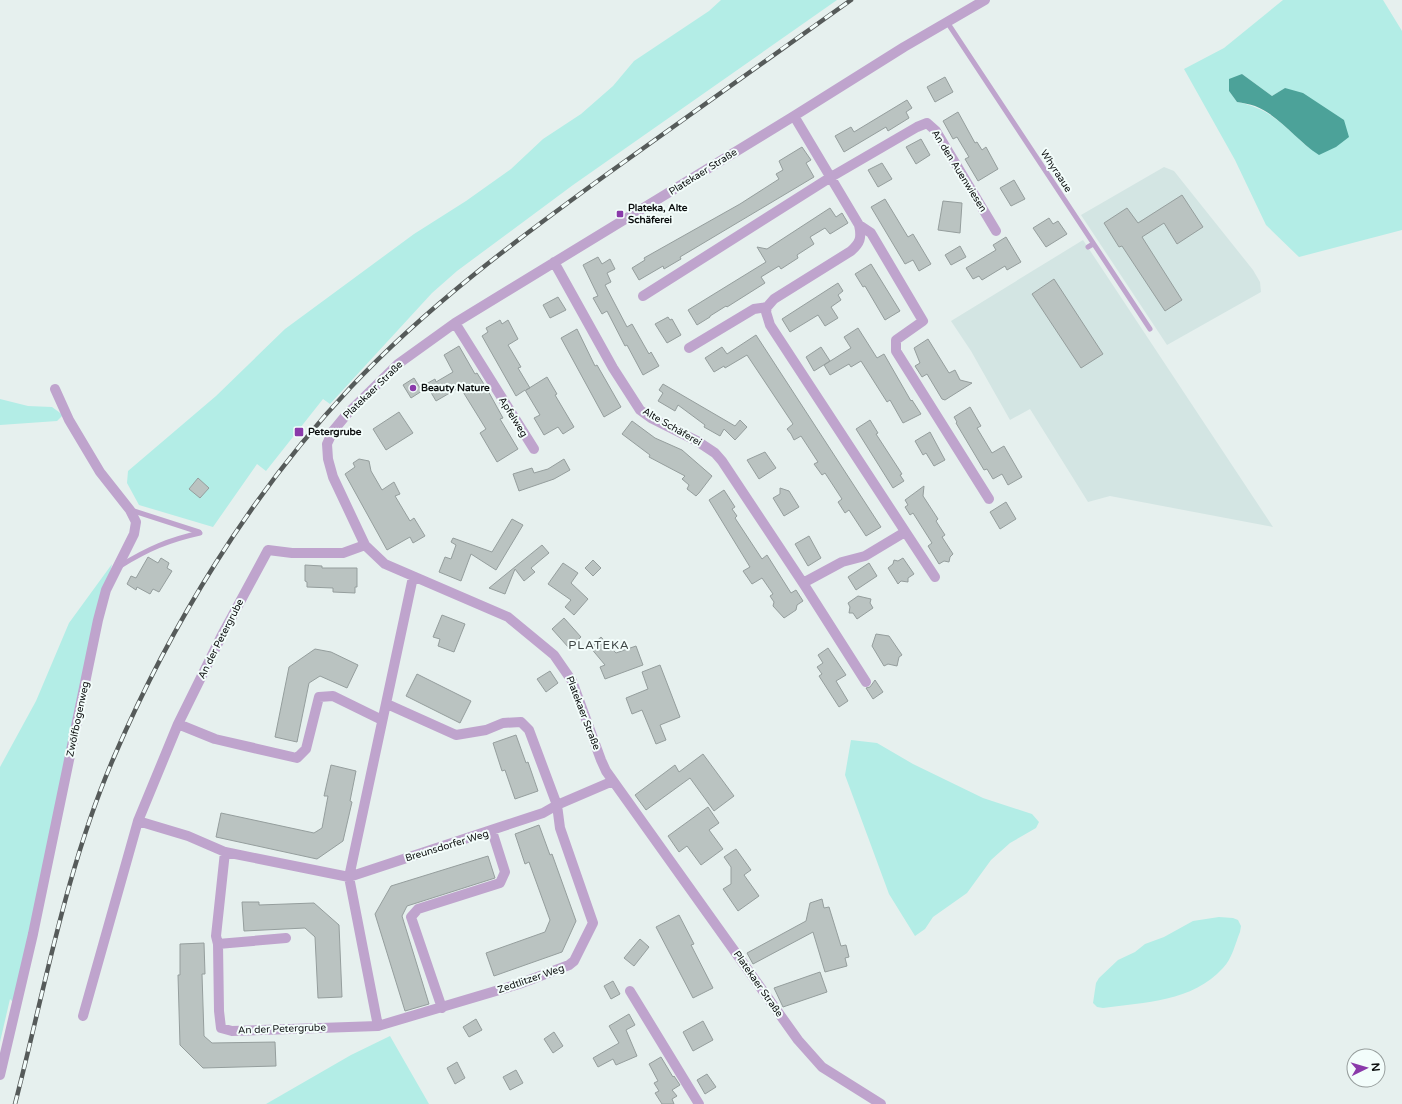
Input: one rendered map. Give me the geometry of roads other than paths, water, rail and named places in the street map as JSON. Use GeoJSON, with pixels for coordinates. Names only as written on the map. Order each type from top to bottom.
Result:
{"type":"FeatureCollection","features":[{"type":"Feature","properties":{"kind":"street","name":"Platekaer Straße"},"geometry":{"type":"LineString","coordinates":[[881,1104],[822,1067],[805,1050],[613,781],[601,760],[572,682],[554,655],[508,617],[412,577],[385,564],[365,545],[333,478],[328,459],[327,444],[333,431],[347,414],[398,364],[455,323],[985,0]]}},
{"type":"Feature","properties":{"kind":"street"},"geometry":{"type":"LineString","coordinates":[[794,116],[859,225],[862,236],[858,245],[851,252],[774,299],[767,307],[766,316],[770,326],[935,577]]}},
{"type":"Feature","properties":{"kind":"street","name":"An den Auenwiesen"},"geometry":{"type":"LineString","coordinates":[[831,177],[917,127],[927,123],[936,131],[996,231]]}},
{"type":"Feature","properties":{"kind":"street"},"geometry":{"type":"LineString","coordinates":[[643,296],[831,177]]}},
{"type":"Feature","properties":{"kind":"street"},"geometry":{"type":"LineString","coordinates":[[859,225],[871,233],[923,321],[896,340],[896,351],[989,499]]}},
{"type":"Feature","properties":{"kind":"street","name":"Alte Schäferei"},"geometry":{"type":"LineString","coordinates":[[554,262],[613,368],[640,410],[651,418],[697,441],[715,453],[730,472],[866,682]]}},
{"type":"Feature","properties":{"kind":"street"},"geometry":{"type":"LineString","coordinates":[[689,348],[754,309],[767,307]]}},
{"type":"Feature","properties":{"kind":"street","name":"Apfelweg"},"geometry":{"type":"LineString","coordinates":[[455,323],[534,449]]}},
{"type":"Feature","properties":{"kind":"street","name":"Zwölfbogenweg"},"geometry":{"type":"LineString","coordinates":[[0,1075],[33,934],[98,620],[106,590],[119,567],[134,534],[136,522],[130,510],[100,472],[69,420],[54,389]]}},
{"type":"Feature","properties":{"kind":"street"},"geometry":{"type":"LineString","coordinates":[[803,583],[842,562],[865,556],[905,532]]}},
{"type":"Feature","properties":{"kind":"street","name":"An der Petergrube"},"geometry":{"type":"LineString","coordinates":[[83,1016],[138,821],[178,724],[221,637],[268,550],[292,553],[343,553],[365,545]]}},
{"type":"Feature","properties":{"kind":"street"},"geometry":{"type":"LineString","coordinates":[[412,577],[387,704],[382,720],[349,877],[378,1026],[442,1008]]}},
{"type":"Feature","properties":{"kind":"street"},"geometry":{"type":"LineString","coordinates":[[178,724],[215,740],[297,758],[306,749],[319,697],[333,696],[382,720]]}},
{"type":"Feature","properties":{"kind":"street","name":"Zedtlitzer Weg"},"geometry":{"type":"LineString","coordinates":[[387,704],[456,735],[486,730],[503,723],[521,722],[529,730],[557,805],[560,828],[593,923],[574,961],[558,970],[442,1008]]}},
{"type":"Feature","properties":{"kind":"street"},"geometry":{"type":"LineString","coordinates":[[492,831],[543,813],[557,805],[613,781]]}},
{"type":"Feature","properties":{"kind":"street"},"geometry":{"type":"LineString","coordinates":[[138,821],[188,836],[225,852],[349,877]]}},
{"type":"Feature","properties":{"kind":"street","name":"Breunsdorfer Weg"},"geometry":{"type":"LineString","coordinates":[[349,877],[492,831],[504,872],[500,883],[418,909],[411,917],[442,1008]]}},
{"type":"Feature","properties":{"kind":"street","name":"An der Petergrube"},"geometry":{"type":"LineString","coordinates":[[225,852],[216,936],[218,944],[219,1011],[221,1028],[232,1031],[378,1026]]}},
{"type":"Feature","properties":{"kind":"street"},"geometry":{"type":"LineString","coordinates":[[218,944],[286,938]]}},
{"type":"Feature","properties":{"kind":"street"},"geometry":{"type":"LineString","coordinates":[[630,991],[699,1104]]}},
{"type":"Feature","properties":{"kind":"lane","name":"Whyraaue"},"geometry":{"type":"LineString","coordinates":[[947,22],[1150,329]]}},
{"type":"Feature","properties":{"kind":"lane"},"geometry":{"type":"LineString","coordinates":[[1088,247],[1093,244]]}},
{"type":"Feature","properties":{"kind":"lane"},"geometry":{"type":"LineString","coordinates":[[119,567],[146,550],[172,539],[200,533],[130,510]]}},
{"type":"Feature","properties":{"kind":"railway"},"geometry":{"type":"LineString","coordinates":[[15,1104],[69,885],[97,799],[114,757],[136,707],[187,610],[246,517],[279,472],[313,429],[350,388],[410,329],[442,301],[542,222],[851,0]]}},
{"type":"Feature","properties":{"kind":"place","name":"Plateka, Alte Schäferei"},"geometry":{"type":"Point","coordinates":[620,214]}},
{"type":"Feature","properties":{"kind":"place","name":"Beauty Nature"},"geometry":{"type":"Point","coordinates":[413,388]}},
{"type":"Feature","properties":{"kind":"place","name":"Petergrube"},"geometry":{"type":"Point","coordinates":[299,432]}},
{"type":"Feature","properties":{"kind":"district","name":"PLATEKA"},"geometry":{"type":"Point","coordinates":[599,645]}}]}
